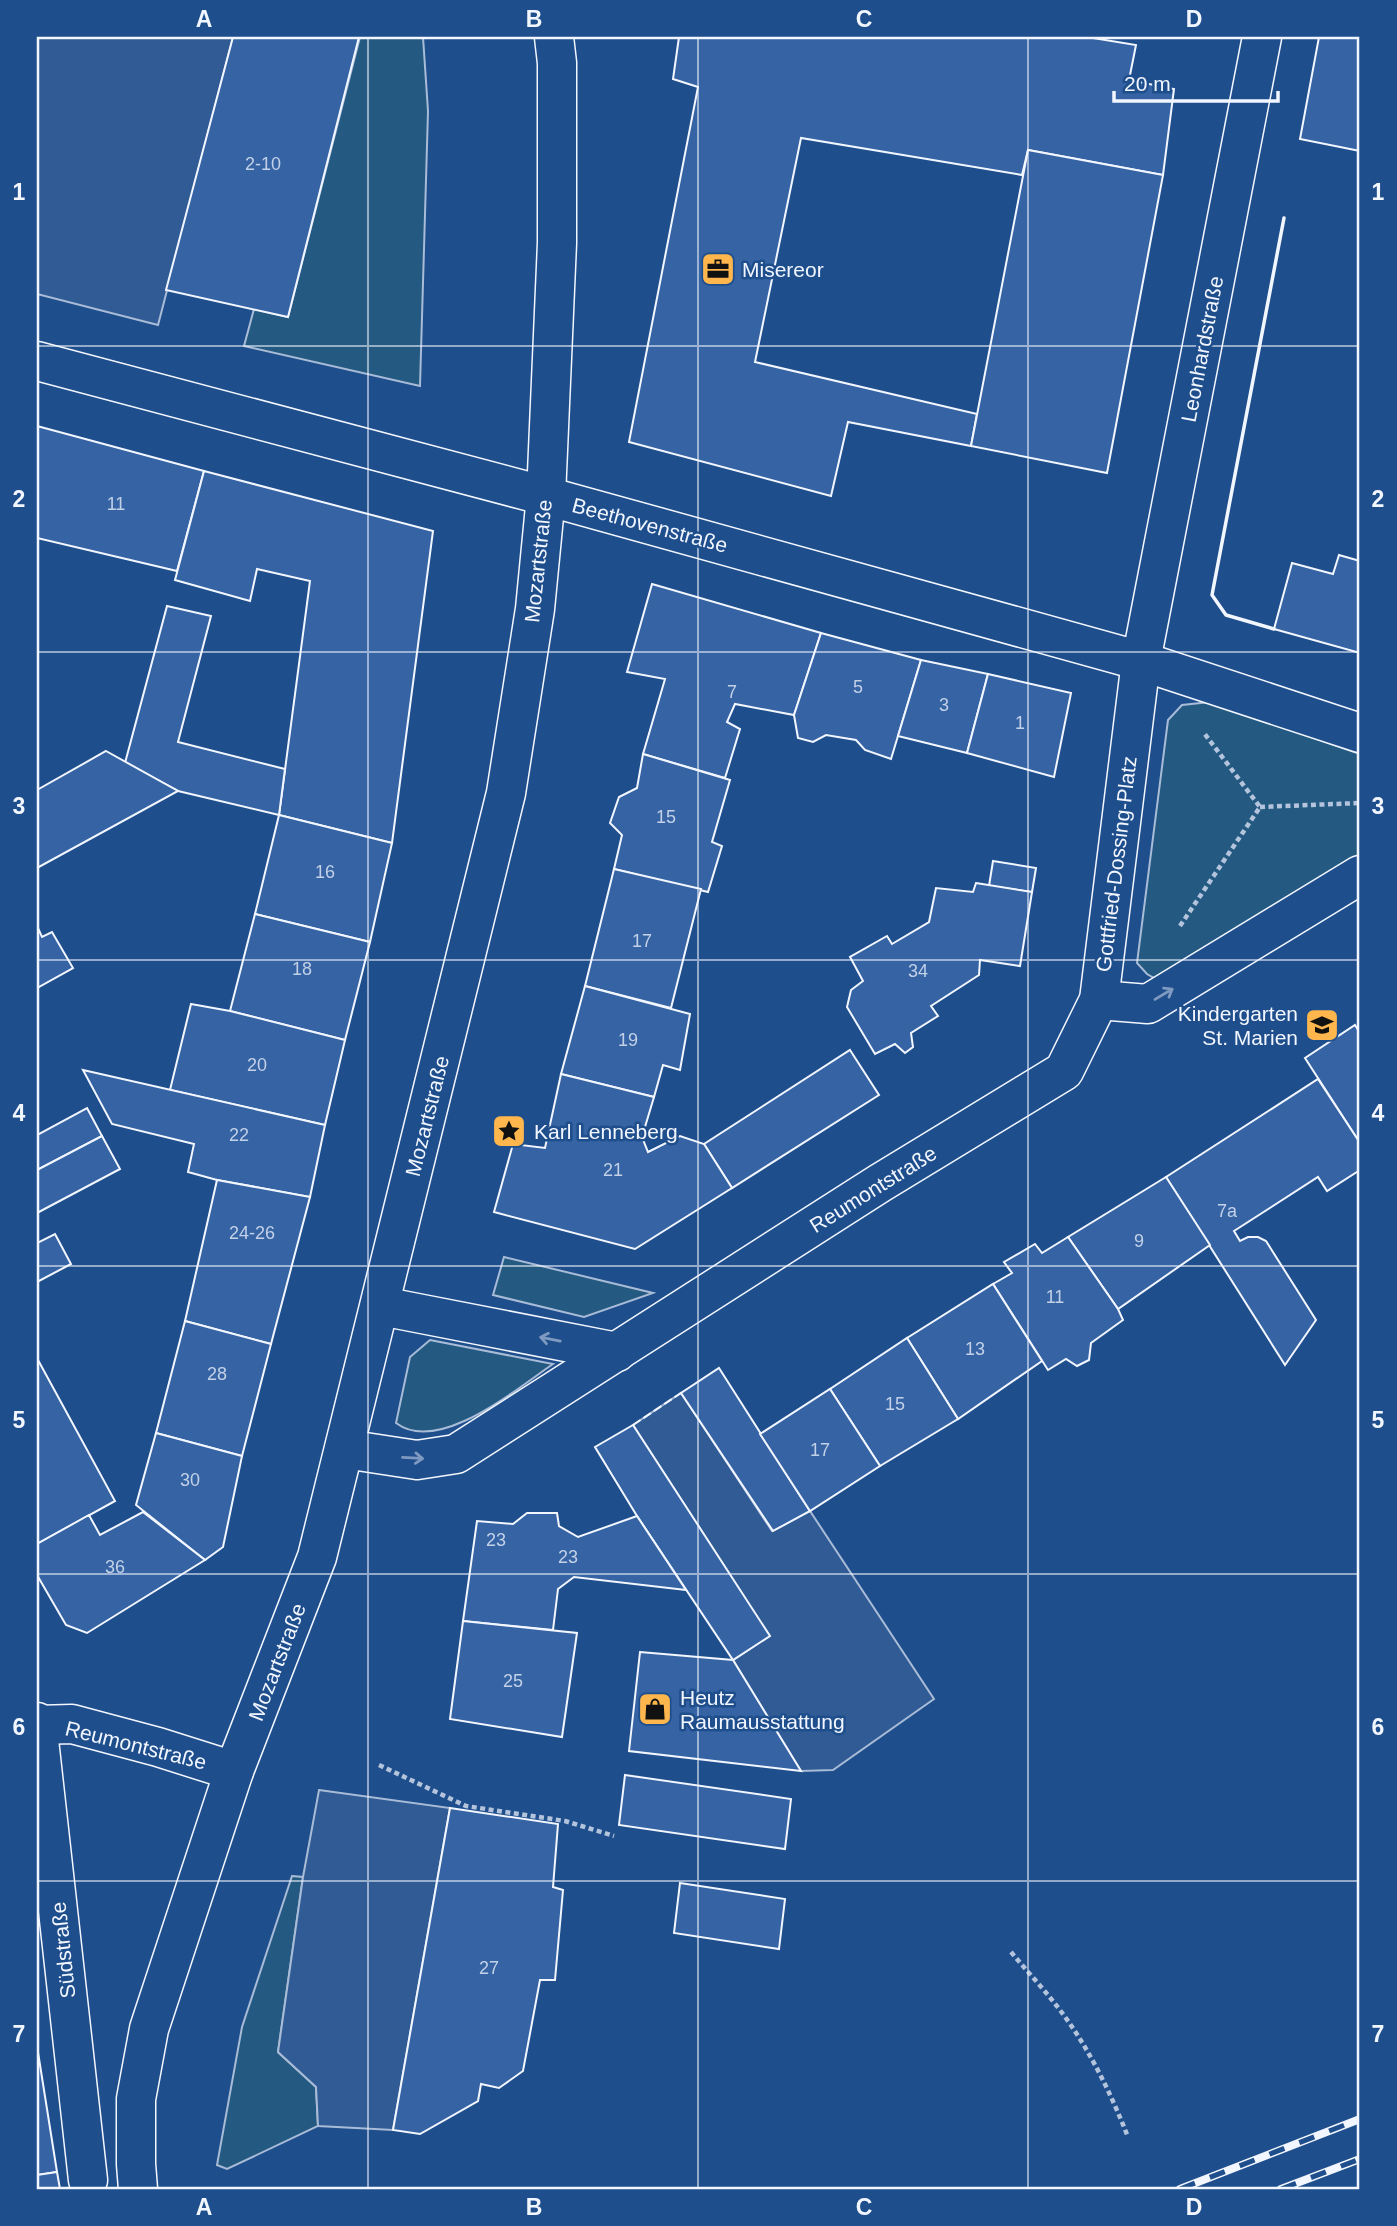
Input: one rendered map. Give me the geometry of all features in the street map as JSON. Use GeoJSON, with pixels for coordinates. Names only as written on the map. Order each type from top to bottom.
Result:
{"type":"FeatureCollection","features":[{"type":"Feature","properties":{"kind":"street","name":"Mozartstraße"},"geometry":{"type":"LineString","coordinates":[[137,2177],[136,2099],[149,2029],[234,1771],[317,1557],[506,793],[534,610],[546,496],[557,243],[557,63],[554,37]]}},
{"type":"Feature","properties":{"kind":"street","name":"Leonhardstraße"},"geometry":{"type":"LineString","coordinates":[[1141,661],[1262,37]]}},
{"type":"Feature","properties":{"kind":"street","name":"Beethovenstraße"},"geometry":{"type":"LineString","coordinates":[[37,361],[546,496],[1141,661]]}},
{"type":"Feature","properties":{"kind":"street"},"geometry":{"type":"LineString","coordinates":[[1141,661],[1360,733]]}},
{"type":"Feature","properties":{"kind":"street","name":"Gottfried-Dossing-Platz"},"geometry":{"type":"LineString","coordinates":[[1141,661],[1098,1000],[1147,1004],[1360,875]]}},
{"type":"Feature","properties":{"kind":"street","name":"Reumontstraße"},"geometry":{"type":"LineString","coordinates":[[345,1448],[417,1460],[457,1454],[880,1183],[1063,1071],[1098,1000]]}},
{"type":"Feature","properties":{"kind":"street"},"geometry":{"type":"LineString","coordinates":[[380,1306],[617,1352]]}},
{"type":"Feature","properties":{"kind":"street","name":"Reumontstraße"},"geometry":{"type":"LineString","coordinates":[[37,1724],[72,1724],[234,1771]]}},
{"type":"Feature","properties":{"kind":"street","name":"Südstraße"},"geometry":{"type":"LineString","coordinates":[[37,1724],[88,2179]]}},
{"type":"Feature","properties":{"kind":"path"},"geometry":{"type":"LineString","coordinates":[[1186,677],[1182,705],[1260,807]]}},
{"type":"Feature","properties":{"kind":"path"},"geometry":{"type":"LineString","coordinates":[[1260,807],[1360,803]]}},
{"type":"Feature","properties":{"kind":"path"},"geometry":{"type":"LineString","coordinates":[[1177,930],[1260,807]]}},
{"type":"Feature","properties":{"kind":"path"},"geometry":{"type":"LineString","coordinates":[[379,1765],[466,1806],[565,1821],[614,1836]]}},
{"type":"Feature","properties":{"kind":"path"},"geometry":{"type":"LineString","coordinates":[[1011,1952],[1058,2006],[1076,2033],[1115,2105],[1128,2137]]}},
{"type":"Feature","properties":{"kind":"shaded area"},"geometry":{"type":"Polygon","coordinates":[[[37,37],[233,37],[158,325],[37,294],[37,37]]]}},
{"type":"Feature","properties":{"kind":"shaded area"},"geometry":{"type":"Polygon","coordinates":[[[360,37],[423,37],[428,111],[420,386],[244,346],[254,309],[288,317],[360,37]]]}},
{"type":"Feature","properties":{"kind":"shaded area"},"geometry":{"type":"Polygon","coordinates":[[[1210,702],[1360,754],[1360,864],[1161,982],[1147,974],[1137,963],[1168,720],[1182,705],[1210,702]]]}},
{"type":"Feature","properties":{"kind":"shaded area"},"geometry":{"type":"Polygon","coordinates":[[[504,1257],[653,1293],[584,1317],[493,1295],[504,1257]]]}},
{"type":"Feature","properties":{"kind":"shaded area"},"geometry":{"type":"Polygon","coordinates":[[[430,1340],[553,1364],[477,1415],[433,1431],[414,1431],[396,1423],[410,1357],[430,1340]]]}},
{"type":"Feature","properties":{"kind":"shaded area"},"geometry":{"type":"Polygon","coordinates":[[[681,1393],[772,1531],[810,1511],[934,1699],[833,1770],[801,1771],[733,1660],[769,1636],[633,1425],[681,1393]]]}},
{"type":"Feature","properties":{"kind":"shaded area"},"geometry":{"type":"Polygon","coordinates":[[[319,1790],[450,1808],[393,2130],[318,2126],[316,2087],[278,2052],[303,1877],[319,1790]]]}},
{"type":"Feature","properties":{"kind":"shaded area"},"geometry":{"type":"Polygon","coordinates":[[[292,1876],[303,1877],[278,2052],[316,2087],[318,2126],[227,2169],[217,2165],[242,2027],[292,1876]]]}},
{"type":"Feature","properties":{"kind":"building"},"geometry":{"type":"Polygon","coordinates":[[[233,37],[359,37],[288,317],[166,290],[233,37]]]}},
{"type":"Feature","properties":{"kind":"building","name":"Misereor"},"geometry":{"type":"Polygon","coordinates":[[[679,37],[1087,37],[1136,45],[1129,80],[1174,89],[1163,175],[1028,150],[1022,175],[801,138],[755,362],[977,414],[971,446],[848,422],[831,496],[629,442],[698,87],[673,79],[679,37]]]}},
{"type":"Feature","properties":{"kind":"building"},"geometry":{"type":"Polygon","coordinates":[[[1319,37],[1360,37],[1360,151],[1300,139],[1319,37]]]}},
{"type":"Feature","properties":{"kind":"building"},"geometry":{"type":"Polygon","coordinates":[[[1028,150],[1163,175],[1107,473],[971,446],[1028,150]]]}},
{"type":"Feature","properties":{"kind":"building"},"geometry":{"type":"Polygon","coordinates":[[[37,426],[204,471],[177,571],[37,538],[37,426]]]}},
{"type":"Feature","properties":{"kind":"building"},"geometry":{"type":"Polygon","coordinates":[[[204,471],[433,531],[392,843],[279,815],[310,581],[257,569],[250,601],[175,580],[204,471]]]}},
{"type":"Feature","properties":{"kind":"building"},"geometry":{"type":"Polygon","coordinates":[[[1339,555],[1360,561],[1360,653],[1274,629],[1292,563],[1333,574],[1339,555]]]}},
{"type":"Feature","properties":{"kind":"building"},"geometry":{"type":"Polygon","coordinates":[[[652,584],[821,633],[794,715],[735,704],[727,722],[740,729],[725,778],[643,754],[665,679],[627,672],[652,584]]]}},
{"type":"Feature","properties":{"kind":"building"},"geometry":{"type":"Polygon","coordinates":[[[167,606],[211,616],[178,742],[285,769],[279,815],[178,791],[125,763],[167,606]]]}},
{"type":"Feature","properties":{"kind":"building"},"geometry":{"type":"Polygon","coordinates":[[[821,633],[921,660],[891,759],[865,750],[856,740],[826,735],[813,742],[798,738],[794,715],[821,633]]]}},
{"type":"Feature","properties":{"kind":"building"},"geometry":{"type":"Polygon","coordinates":[[[921,660],[988,674],[967,753],[898,736],[921,660]]]}},
{"type":"Feature","properties":{"kind":"building"},"geometry":{"type":"Polygon","coordinates":[[[988,674],[1071,693],[1054,777],[967,753],[988,674]]]}},
{"type":"Feature","properties":{"kind":"building"},"geometry":{"type":"Polygon","coordinates":[[[106,751],[178,791],[37,868],[37,790],[106,751]]]}},
{"type":"Feature","properties":{"kind":"building"},"geometry":{"type":"Polygon","coordinates":[[[643,754],[730,780],[712,842],[722,846],[708,892],[614,869],[622,835],[610,823],[619,797],[637,788],[643,754]]]}},
{"type":"Feature","properties":{"kind":"building"},"geometry":{"type":"Polygon","coordinates":[[[279,815],[392,843],[370,942],[255,914],[279,815]]]}},
{"type":"Feature","properties":{"kind":"building"},"geometry":{"type":"Polygon","coordinates":[[[993,861],[1036,868],[1032,892],[989,886],[993,861]]]}},
{"type":"Feature","properties":{"kind":"building"},"geometry":{"type":"Polygon","coordinates":[[[614,869],[701,889],[671,1008],[585,986],[614,869]]]}},
{"type":"Feature","properties":{"kind":"building"},"geometry":{"type":"Polygon","coordinates":[[[976,883],[1032,892],[1020,966],[980,960],[979,975],[931,1006],[938,1016],[911,1033],[913,1047],[905,1053],[895,1044],[875,1054],[847,1007],[851,990],[863,981],[850,957],[887,936],[892,944],[929,922],[936,888],[973,892],[976,883]]]}},
{"type":"Feature","properties":{"kind":"building"},"geometry":{"type":"Polygon","coordinates":[[[255,914],[370,942],[345,1040],[230,1011],[255,914]]]}},
{"type":"Feature","properties":{"kind":"building"},"geometry":{"type":"Polygon","coordinates":[[[37,926],[42,937],[52,932],[73,968],[37,988],[37,926]]]}},
{"type":"Feature","properties":{"kind":"building"},"geometry":{"type":"Polygon","coordinates":[[[585,986],[690,1014],[680,1070],[663,1065],[654,1097],[561,1074],[585,986]]]}},
{"type":"Feature","properties":{"kind":"building"},"geometry":{"type":"Polygon","coordinates":[[[191,1004],[345,1040],[325,1125],[170,1090],[191,1004]]]}},
{"type":"Feature","properties":{"kind":"building"},"geometry":{"type":"Polygon","coordinates":[[[1355,1025],[1360,1033],[1360,1143],[1305,1058],[1355,1025]]]}},
{"type":"Feature","properties":{"kind":"building"},"geometry":{"type":"Polygon","coordinates":[[[850,1050],[879,1095],[732,1188],[704,1144],[850,1050]]]}},
{"type":"Feature","properties":{"kind":"building"},"geometry":{"type":"Polygon","coordinates":[[[83,1070],[325,1125],[310,1197],[188,1172],[194,1144],[112,1124],[83,1070]]]}},
{"type":"Feature","properties":{"kind":"building"},"geometry":{"type":"Polygon","coordinates":[[[561,1074],[654,1097],[642,1137],[648,1152],[680,1136],[704,1144],[732,1188],[635,1249],[494,1212],[513,1144],[545,1148],[561,1074]]]}},
{"type":"Feature","properties":{"kind":"building"},"geometry":{"type":"Polygon","coordinates":[[[1318,1079],[1360,1143],[1360,1170],[1327,1191],[1318,1177],[1234,1231],[1240,1241],[1248,1237],[1258,1237],[1266,1241],[1316,1320],[1285,1365],[1166,1177],[1318,1079]]]}},
{"type":"Feature","properties":{"kind":"building"},"geometry":{"type":"Polygon","coordinates":[[[87,1108],[102,1136],[37,1170],[37,1135],[87,1108]]]}},
{"type":"Feature","properties":{"kind":"building"},"geometry":{"type":"Polygon","coordinates":[[[102,1136],[120,1169],[37,1213],[37,1170],[102,1136]]]}},
{"type":"Feature","properties":{"kind":"building"},"geometry":{"type":"Polygon","coordinates":[[[1166,1177],[1210,1245],[1118,1309],[1068,1237],[1166,1177]]]}},
{"type":"Feature","properties":{"kind":"building"},"geometry":{"type":"Polygon","coordinates":[[[217,1180],[310,1197],[271,1344],[185,1321],[217,1180]]]}},
{"type":"Feature","properties":{"kind":"building"},"geometry":{"type":"Polygon","coordinates":[[[55,1234],[71,1264],[37,1282],[37,1243],[55,1234]]]}},
{"type":"Feature","properties":{"kind":"building"},"geometry":{"type":"Polygon","coordinates":[[[1068,1237],[1123,1320],[1091,1343],[1089,1360],[1077,1366],[1066,1359],[1048,1370],[993,1284],[1012,1273],[1004,1262],[1035,1244],[1042,1253],[1068,1237]]]}},
{"type":"Feature","properties":{"kind":"building"},"geometry":{"type":"Polygon","coordinates":[[[993,1284],[1042,1361],[958,1419],[907,1338],[993,1284]]]}},
{"type":"Feature","properties":{"kind":"building"},"geometry":{"type":"Polygon","coordinates":[[[185,1321],[271,1344],[242,1456],[156,1433],[185,1321]]]}},
{"type":"Feature","properties":{"kind":"building"},"geometry":{"type":"Polygon","coordinates":[[[907,1338],[958,1419],[880,1466],[830,1389],[907,1338]]]}},
{"type":"Feature","properties":{"kind":"building"},"geometry":{"type":"Polygon","coordinates":[[[37,1361],[115,1501],[37,1544],[37,1361]]]}},
{"type":"Feature","properties":{"kind":"building"},"geometry":{"type":"Polygon","coordinates":[[[719,1368],[810,1511],[773,1531],[681,1393],[719,1368]]]}},
{"type":"Feature","properties":{"kind":"building"},"geometry":{"type":"Polygon","coordinates":[[[830,1389],[880,1466],[810,1511],[760,1434],[830,1389]]]}},
{"type":"Feature","properties":{"kind":"building"},"geometry":{"type":"Polygon","coordinates":[[[633,1425],[770,1636],[733,1660],[637,1516],[595,1447],[633,1425]]]}},
{"type":"Feature","properties":{"kind":"building"},"geometry":{"type":"Polygon","coordinates":[[[156,1433],[242,1456],[223,1547],[205,1560],[136,1505],[156,1433]]]}},
{"type":"Feature","properties":{"kind":"building"},"geometry":{"type":"Polygon","coordinates":[[[143,1512],[205,1560],[87,1633],[66,1625],[37,1575],[37,1544],[89,1515],[100,1535],[143,1512]]]}},
{"type":"Feature","properties":{"kind":"building"},"geometry":{"type":"Polygon","coordinates":[[[527,1513],[557,1513],[559,1526],[578,1537],[637,1516],[686,1590],[574,1577],[558,1589],[553,1630],[463,1621],[477,1521],[513,1524],[527,1513]]]}},
{"type":"Feature","properties":{"kind":"building"},"geometry":{"type":"Polygon","coordinates":[[[463,1621],[577,1633],[562,1737],[450,1719],[463,1621]]]}},
{"type":"Feature","properties":{"kind":"building"},"geometry":{"type":"Polygon","coordinates":[[[640,1652],[733,1660],[801,1771],[629,1751],[640,1652]]]}},
{"type":"Feature","properties":{"kind":"building"},"geometry":{"type":"Polygon","coordinates":[[[625,1775],[791,1799],[785,1849],[619,1825],[625,1775]]]}},
{"type":"Feature","properties":{"kind":"building"},"geometry":{"type":"Polygon","coordinates":[[[450,1808],[558,1824],[553,1887],[563,1890],[555,1980],[540,1980],[523,2071],[499,2088],[481,2084],[478,2101],[420,2134],[393,2130],[450,1808]]]}},
{"type":"Feature","properties":{"kind":"building"},"geometry":{"type":"Polygon","coordinates":[[[680,1883],[785,1899],[779,1949],[674,1933],[680,1883]]]}},
{"type":"Feature","properties":{"kind":"building"},"geometry":{"type":"Polygon","coordinates":[[[37,2046],[57,2172],[37,2175],[37,2046]]]}},
{"type":"Feature","properties":{"kind":"building"},"geometry":{"type":"Polygon","coordinates":[[[57,2172],[60,2189],[37,2189],[37,2175],[57,2172]]]}},
{"type":"Feature","properties":{"kind":"railway"},"geometry":{"type":"LineString","coordinates":[[1180,2189],[1360,2119]]}},
{"type":"Feature","properties":{"kind":"railway"},"geometry":{"type":"LineString","coordinates":[[1281,2189],[1360,2159]]}},
{"type":"Feature","properties":{"kind":"fence"},"geometry":{"type":"LineString","coordinates":[[633,1425],[681,1393]]}},
{"type":"Feature","properties":{"kind":"wall"},"geometry":{"type":"LineString","coordinates":[[1274,629],[1226,615],[1212,595],[1284,218]]}},
{"type":"Feature","properties":{"kind":"place","name":"Misereor"},"geometry":{"type":"Point","coordinates":[718,269]}},
{"type":"Feature","properties":{"kind":"place","name":"Kindergarten St. Marien"},"geometry":{"type":"Point","coordinates":[1322,1025]}},
{"type":"Feature","properties":{"kind":"place","name":"Karl Lenneberg"},"geometry":{"type":"Point","coordinates":[509,1131]}},
{"type":"Feature","properties":{"kind":"place","name":"Heutz Raumausstattung"},"geometry":{"type":"Point","coordinates":[655,1709]}}]}
